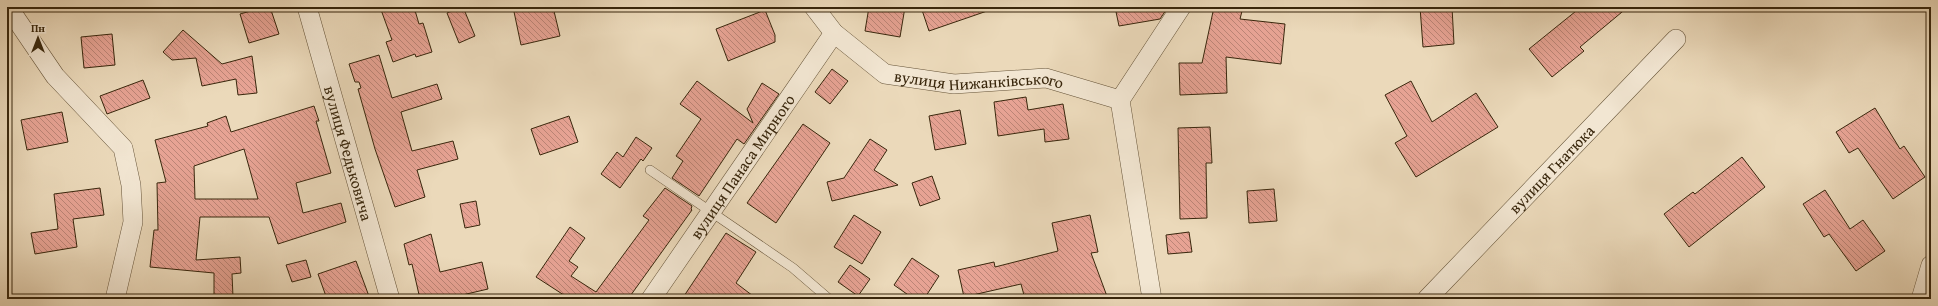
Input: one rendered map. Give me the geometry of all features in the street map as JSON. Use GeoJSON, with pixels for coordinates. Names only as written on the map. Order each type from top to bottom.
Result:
{"type":"FeatureCollection","features":[{"type":"Feature","properties":{"kind":"street"},"geometry":{"type":"LineString","coordinates":[[8,7],[55,76],[123,148],[131,185],[133,222],[115,299]]}},
{"type":"Feature","properties":{"kind":"street","name":"вулиця Федьковича"},"geometry":{"type":"LineString","coordinates":[[307,7],[390,299]]}},
{"type":"Feature","properties":{"kind":"street","name":"вулиця Нижанківського"},"geometry":{"type":"LineString","coordinates":[[814,7],[834,33],[885,74],[954,84],[1046,78],[1120,100]]}},
{"type":"Feature","properties":{"kind":"street"},"geometry":{"type":"LineString","coordinates":[[1152,299],[1120,100],[1181,7]]}},
{"type":"Feature","properties":{"kind":"street","name":"вулиця Панаса Мирного"},"geometry":{"type":"LineString","coordinates":[[651,299],[834,33]]}},
{"type":"Feature","properties":{"kind":"street","name":"вулиця Гнатюка"},"geometry":{"type":"LineString","coordinates":[[1427,299],[1676,39]]}},
{"type":"Feature","properties":{"kind":"street"},"geometry":{"type":"LineString","coordinates":[[1921,299],[1931,265]]}},
{"type":"Feature","properties":{"kind":"lane"},"geometry":{"type":"LineString","coordinates":[[650,170],[712,211],[793,268],[829,299]]}},
{"type":"Feature","properties":{"kind":"building"},"geometry":{"type":"Polygon","coordinates":[[[270,7],[279,34],[249,43],[240,14],[270,7]]]}},
{"type":"Feature","properties":{"kind":"building"},"geometry":{"type":"Polygon","coordinates":[[[380,7],[414,7],[419,24],[423,23],[432,52],[416,57],[415,54],[393,62],[386,42],[392,40],[380,7]]]}},
{"type":"Feature","properties":{"kind":"building"},"geometry":{"type":"Polygon","coordinates":[[[463,7],[475,36],[459,43],[447,13],[463,7]]]}},
{"type":"Feature","properties":{"kind":"building"},"geometry":{"type":"Polygon","coordinates":[[[513,7],[553,7],[560,36],[521,45],[513,7]]]}},
{"type":"Feature","properties":{"kind":"building"},"geometry":{"type":"Polygon","coordinates":[[[869,7],[905,7],[900,37],[865,31],[869,7]]]}},
{"type":"Feature","properties":{"kind":"building"},"geometry":{"type":"Polygon","coordinates":[[[921,7],[989,7],[990,10],[929,31],[921,7]]]}},
{"type":"Feature","properties":{"kind":"building"},"geometry":{"type":"Polygon","coordinates":[[[1115,7],[1168,7],[1160,19],[1119,26],[1115,7]]]}},
{"type":"Feature","properties":{"kind":"building"},"geometry":{"type":"Polygon","coordinates":[[[1214,7],[1243,7],[1240,19],[1285,24],[1281,64],[1226,57],[1227,93],[1180,95],[1179,63],[1202,63],[1214,7]]]}},
{"type":"Feature","properties":{"kind":"building"},"geometry":{"type":"Polygon","coordinates":[[[1420,7],[1452,7],[1454,44],[1423,47],[1420,7]]]}},
{"type":"Feature","properties":{"kind":"building"},"geometry":{"type":"Polygon","coordinates":[[[1581,7],[1628,7],[1580,47],[1584,51],[1552,77],[1529,49],[1581,7]]]}},
{"type":"Feature","properties":{"kind":"building"},"geometry":{"type":"Polygon","coordinates":[[[765,10],[775,35],[775,42],[728,61],[716,29],[765,10]]]}},
{"type":"Feature","properties":{"kind":"building"},"geometry":{"type":"Polygon","coordinates":[[[183,30],[222,64],[252,56],[257,93],[238,95],[236,79],[202,86],[196,58],[172,60],[163,52],[183,30]]]}},
{"type":"Feature","properties":{"kind":"building"},"geometry":{"type":"Polygon","coordinates":[[[112,34],[115,65],[84,68],[81,37],[112,34]]]}},
{"type":"Feature","properties":{"kind":"building"},"geometry":{"type":"Polygon","coordinates":[[[379,55],[392,98],[437,84],[442,99],[401,112],[412,151],[453,141],[458,159],[417,170],[425,197],[395,207],[375,149],[358,89],[361,88],[359,82],[355,82],[349,64],[379,55]]]}},
{"type":"Feature","properties":{"kind":"building"},"geometry":{"type":"Polygon","coordinates":[[[832,69],[848,81],[830,104],[815,92],[832,69]]]}},
{"type":"Feature","properties":{"kind":"building"},"geometry":{"type":"Polygon","coordinates":[[[143,80],[150,98],[107,114],[100,96],[143,80]]]}},
{"type":"Feature","properties":{"kind":"building"},"geometry":{"type":"Polygon","coordinates":[[[697,81],[753,123],[747,109],[762,83],[779,94],[744,144],[737,139],[699,196],[672,178],[683,161],[676,156],[701,119],[680,104],[697,81]]]}},
{"type":"Feature","properties":{"kind":"building"},"geometry":{"type":"Polygon","coordinates":[[[1411,81],[1432,122],[1476,93],[1498,127],[1416,177],[1395,143],[1407,136],[1385,95],[1411,81]]]}},
{"type":"Feature","properties":{"kind":"building"},"geometry":{"type":"Polygon","coordinates":[[[1026,97],[1028,110],[1063,104],[1069,139],[1045,142],[1044,129],[998,136],[994,102],[1026,97]]]}},
{"type":"Feature","properties":{"kind":"building"},"geometry":{"type":"Polygon","coordinates":[[[314,106],[319,121],[316,121],[331,173],[296,183],[303,213],[341,203],[346,222],[278,244],[269,217],[200,217],[196,260],[240,257],[241,273],[232,274],[233,297],[214,297],[214,273],[150,267],[154,230],[158,230],[157,183],[166,182],[155,140],[208,126],[207,123],[226,116],[231,132],[314,106]],[[244,149],[194,166],[195,199],[258,199],[244,149]]]}},
{"type":"Feature","properties":{"kind":"building"},"geometry":{"type":"Polygon","coordinates":[[[1875,108],[1900,149],[1904,146],[1925,177],[1893,199],[1858,148],[1849,153],[1836,132],[1875,108]]]}},
{"type":"Feature","properties":{"kind":"building"},"geometry":{"type":"Polygon","coordinates":[[[960,110],[966,144],[935,150],[929,116],[960,110]]]}},
{"type":"Feature","properties":{"kind":"building"},"geometry":{"type":"Polygon","coordinates":[[[62,112],[68,142],[27,150],[21,120],[62,112]]]}},
{"type":"Feature","properties":{"kind":"building"},"geometry":{"type":"Polygon","coordinates":[[[569,116],[578,142],[540,155],[531,129],[569,116]]]}},
{"type":"Feature","properties":{"kind":"building"},"geometry":{"type":"Polygon","coordinates":[[[803,124],[830,143],[776,223],[747,203],[803,124]]]}},
{"type":"Feature","properties":{"kind":"building"},"geometry":{"type":"Polygon","coordinates":[[[1210,127],[1212,163],[1206,163],[1207,218],[1180,219],[1178,128],[1210,127]]]}},
{"type":"Feature","properties":{"kind":"building"},"geometry":{"type":"Polygon","coordinates":[[[636,137],[652,148],[643,161],[641,159],[620,188],[601,174],[617,152],[623,157],[636,137]]]}},
{"type":"Feature","properties":{"kind":"building"},"geometry":{"type":"Polygon","coordinates":[[[870,139],[887,150],[874,170],[898,185],[832,201],[827,182],[844,178],[870,139]]]}},
{"type":"Feature","properties":{"kind":"building"},"geometry":{"type":"Polygon","coordinates":[[[1742,157],[1765,187],[1689,247],[1664,214],[1693,192],[1695,194],[1742,157]]]}},
{"type":"Feature","properties":{"kind":"building"},"geometry":{"type":"Polygon","coordinates":[[[932,176],[940,199],[920,206],[912,183],[932,176]]]}},
{"type":"Feature","properties":{"kind":"building"},"geometry":{"type":"Polygon","coordinates":[[[100,188],[104,215],[73,219],[77,247],[35,254],[31,233],[58,229],[54,194],[100,188]]]}},
{"type":"Feature","properties":{"kind":"building"},"geometry":{"type":"Polygon","coordinates":[[[665,188],[692,206],[692,210],[628,299],[570,299],[536,277],[570,227],[585,238],[569,261],[578,267],[571,276],[596,292],[649,220],[643,216],[665,188]]]}},
{"type":"Feature","properties":{"kind":"building"},"geometry":{"type":"Polygon","coordinates":[[[1274,189],[1277,221],[1249,223],[1247,191],[1274,189]]]}},
{"type":"Feature","properties":{"kind":"building"},"geometry":{"type":"Polygon","coordinates":[[[1825,190],[1850,229],[1863,220],[1885,251],[1856,271],[1829,234],[1824,237],[1803,204],[1825,190]]]}},
{"type":"Feature","properties":{"kind":"building"},"geometry":{"type":"Polygon","coordinates":[[[476,201],[480,225],[465,228],[460,204],[476,201]]]}},
{"type":"Feature","properties":{"kind":"building"},"geometry":{"type":"Polygon","coordinates":[[[854,215],[881,232],[862,264],[834,247],[854,215]]]}},
{"type":"Feature","properties":{"kind":"building"},"geometry":{"type":"Polygon","coordinates":[[[1090,215],[1098,252],[1091,253],[1108,299],[1025,299],[1021,284],[964,297],[958,270],[994,262],[995,267],[1058,251],[1052,223],[1090,215]]]}},
{"type":"Feature","properties":{"kind":"building"},"geometry":{"type":"Polygon","coordinates":[[[1189,232],[1192,252],[1168,254],[1166,235],[1189,232]]]}},
{"type":"Feature","properties":{"kind":"building"},"geometry":{"type":"Polygon","coordinates":[[[726,233],[756,252],[736,283],[757,299],[682,299],[726,233]]]}},
{"type":"Feature","properties":{"kind":"building"},"geometry":{"type":"Polygon","coordinates":[[[431,234],[440,272],[482,262],[488,289],[458,296],[459,299],[420,299],[412,264],[409,265],[404,244],[431,234]]]}},
{"type":"Feature","properties":{"kind":"building"},"geometry":{"type":"Polygon","coordinates":[[[912,258],[939,276],[924,299],[914,299],[894,285],[912,258]]]}},
{"type":"Feature","properties":{"kind":"building"},"geometry":{"type":"Polygon","coordinates":[[[306,260],[311,277],[292,282],[286,265],[306,260]]]}},
{"type":"Feature","properties":{"kind":"building"},"geometry":{"type":"Polygon","coordinates":[[[356,261],[370,299],[327,299],[318,274],[356,261]]]}},
{"type":"Feature","properties":{"kind":"building"},"geometry":{"type":"Polygon","coordinates":[[[850,265],[870,279],[858,296],[838,282],[850,265]]]}}]}
